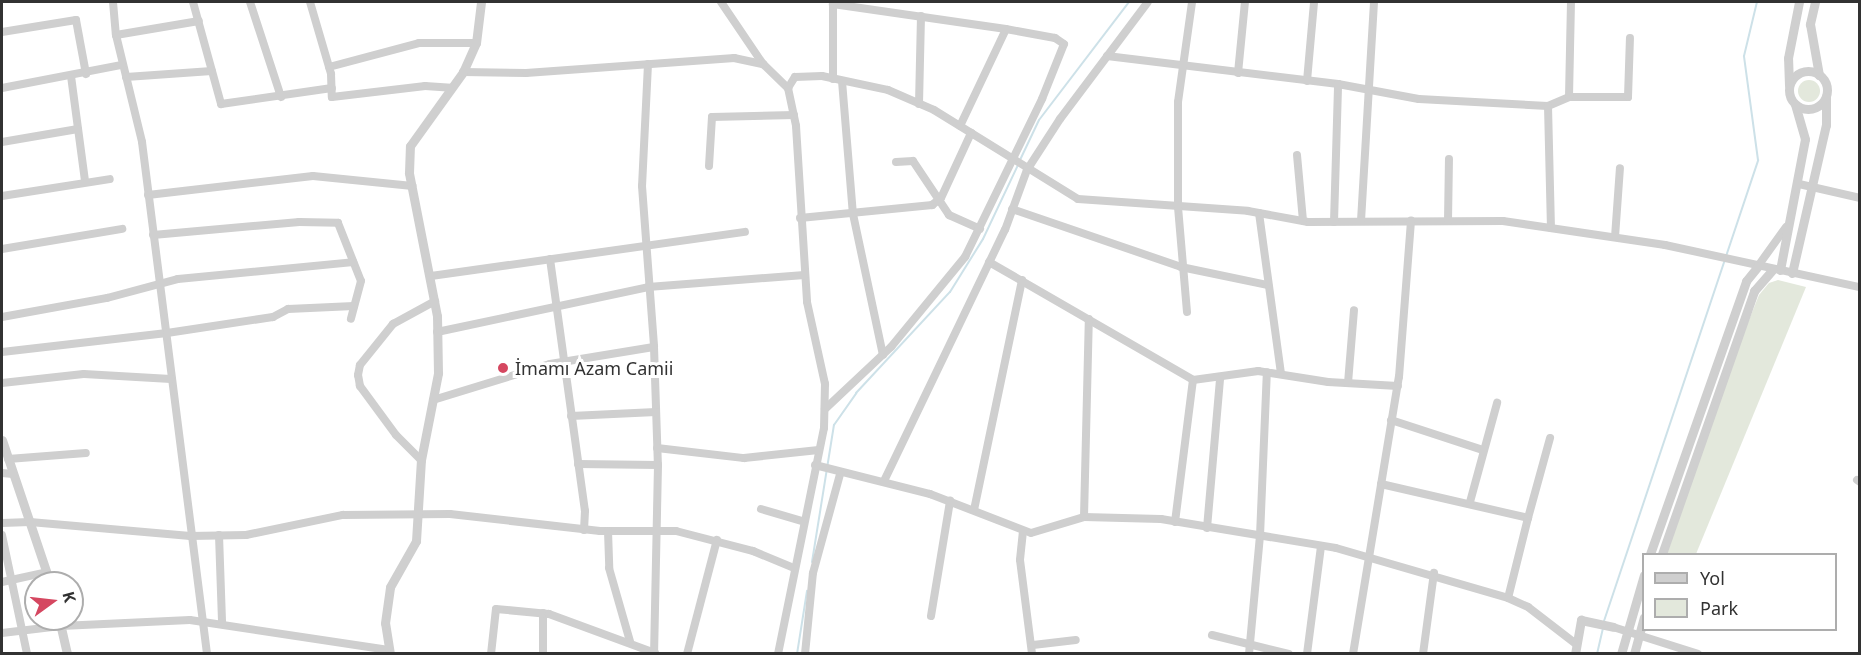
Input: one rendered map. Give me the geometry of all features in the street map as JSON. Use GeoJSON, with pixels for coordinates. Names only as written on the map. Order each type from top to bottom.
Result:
{"type":"FeatureCollection","features":[{"type":"Feature","properties":{"kind":"street"},"geometry":{"type":"LineString","coordinates":[[113,2],[122,66],[142,142],[200,621],[207,654]]}},
{"type":"Feature","properties":{"kind":"street"},"geometry":{"type":"LineString","coordinates":[[193,2],[221,104],[332,88]]}},
{"type":"Feature","properties":{"kind":"street"},"geometry":{"type":"LineString","coordinates":[[250,2],[281,97]]}},
{"type":"Feature","properties":{"kind":"street"},"geometry":{"type":"LineString","coordinates":[[310,2],[329,67],[332,97],[425,86],[451,88]]}},
{"type":"Feature","properties":{"kind":"street"},"geometry":{"type":"LineString","coordinates":[[84,622],[222,622],[389,652],[385,624],[390,587],[416,541],[420,516],[421,460],[438,374],[435,300],[413,186],[410,146],[463,72],[476,43],[481,2]]}},
{"type":"Feature","properties":{"kind":"street"},"geometry":{"type":"LineString","coordinates":[[721,2],[763,64],[788,88],[794,115],[805,275],[825,384],[825,409],[817,465],[802,520],[778,654]]}},
{"type":"Feature","properties":{"kind":"street"},"geometry":{"type":"LineString","coordinates":[[825,409],[883,355],[965,257],[1018,164],[1107,56],[1148,2]]}},
{"type":"Feature","properties":{"kind":"street"},"geometry":{"type":"LineString","coordinates":[[1187,312],[1181,267],[1178,207],[1181,68],[1191,2]]}},
{"type":"Feature","properties":{"kind":"street"},"geometry":{"type":"LineString","coordinates":[[1238,73],[1245,2]]}},
{"type":"Feature","properties":{"kind":"street"},"geometry":{"type":"LineString","coordinates":[[1307,81],[1314,2]]}},
{"type":"Feature","properties":{"kind":"street"},"geometry":{"type":"LineString","coordinates":[[1362,221],[1374,2]]}},
{"type":"Feature","properties":{"kind":"street"},"geometry":{"type":"LineString","coordinates":[[1569,97],[1571,2]]}},
{"type":"Feature","properties":{"kind":"street"},"geometry":{"type":"LineString","coordinates":[[1663,553],[1754,291],[1777,269],[1792,218],[1805,139],[1795,104],[1790,96],[1788,58],[1799,2]]}},
{"type":"Feature","properties":{"kind":"street"},"geometry":{"type":"LineString","coordinates":[[1792,273],[1814,187],[1826,125],[1827,87],[1819,75],[1810,24],[1815,2]]}},
{"type":"Feature","properties":{"kind":"street"},"geometry":{"type":"LineString","coordinates":[[833,79],[833,3],[1006,29],[1054,38],[1064,44],[1018,164],[1012,209],[884,481]]}},
{"type":"Feature","properties":{"kind":"street"},"geometry":{"type":"LineString","coordinates":[[919,104],[921,16]]}},
{"type":"Feature","properties":{"kind":"street"},"geometry":{"type":"LineString","coordinates":[[2,32],[76,20],[86,74]]}},
{"type":"Feature","properties":{"kind":"street"},"geometry":{"type":"LineString","coordinates":[[116,35],[199,21]]}},
{"type":"Feature","properties":{"kind":"street"},"geometry":{"type":"LineString","coordinates":[[960,126],[1006,29]]}},
{"type":"Feature","properties":{"kind":"street"},"geometry":{"type":"LineString","coordinates":[[1107,56],[1181,68],[1369,88],[1419,99],[1548,106],[1569,97],[1628,97],[1630,38]]}},
{"type":"Feature","properties":{"kind":"street"},"geometry":{"type":"LineString","coordinates":[[329,67],[418,43],[476,43]]}},
{"type":"Feature","properties":{"kind":"street"},"geometry":{"type":"LineString","coordinates":[[463,72],[526,73],[734,58],[763,64]]}},
{"type":"Feature","properties":{"kind":"street"},"geometry":{"type":"LineString","coordinates":[[491,654],[496,609],[543,613],[630,641],[655,653],[659,531],[658,465],[654,347],[644,249],[642,186],[648,64]]}},
{"type":"Feature","properties":{"kind":"street"},"geometry":{"type":"LineString","coordinates":[[2,88],[122,66]]}},
{"type":"Feature","properties":{"kind":"street"},"geometry":{"type":"LineString","coordinates":[[126,76],[212,71]]}},
{"type":"Feature","properties":{"kind":"street"},"geometry":{"type":"LineString","coordinates":[[1790,85],[1800,73],[1819,75]]}},
{"type":"Feature","properties":{"kind":"street"},"geometry":{"type":"LineString","coordinates":[[71,76],[85,181]]}},
{"type":"Feature","properties":{"kind":"street"},"geometry":{"type":"LineString","coordinates":[[788,88],[795,77],[833,79],[888,90],[960,126],[1018,164],[1078,198],[1259,213],[1303,221],[1503,221],[1713,254],[1735,262],[1860,286]]}},
{"type":"Feature","properties":{"kind":"street"},"geometry":{"type":"LineString","coordinates":[[842,81],[853,214],[883,355]]}},
{"type":"Feature","properties":{"kind":"street"},"geometry":{"type":"LineString","coordinates":[[1334,222],[1338,84]]}},
{"type":"Feature","properties":{"kind":"street"},"geometry":{"type":"LineString","coordinates":[[1795,104],[1810,109],[1826,97]]}},
{"type":"Feature","properties":{"kind":"street"},"geometry":{"type":"LineString","coordinates":[[1548,106],[1551,228]]}},
{"type":"Feature","properties":{"kind":"street"},"geometry":{"type":"LineString","coordinates":[[708,166],[712,117],[794,115]]}},
{"type":"Feature","properties":{"kind":"street"},"geometry":{"type":"LineString","coordinates":[[2,142],[78,129]]}},
{"type":"Feature","properties":{"kind":"street"},"geometry":{"type":"LineString","coordinates":[[800,218],[932,205],[938,200],[971,133]]}},
{"type":"Feature","properties":{"kind":"street"},"geometry":{"type":"LineString","coordinates":[[1297,155],[1303,221]]}},
{"type":"Feature","properties":{"kind":"street"},"geometry":{"type":"LineString","coordinates":[[1448,221],[1449,159]]}},
{"type":"Feature","properties":{"kind":"street"},"geometry":{"type":"LineString","coordinates":[[896,162],[913,161],[949,215],[980,230]]}},
{"type":"Feature","properties":{"kind":"street"},"geometry":{"type":"LineString","coordinates":[[1615,237],[1620,168]]}},
{"type":"Feature","properties":{"kind":"street"},"geometry":{"type":"LineString","coordinates":[[148,195],[313,176],[413,186]]}},
{"type":"Feature","properties":{"kind":"street"},"geometry":{"type":"LineString","coordinates":[[2,196],[85,181],[110,179]]}},
{"type":"Feature","properties":{"kind":"street"},"geometry":{"type":"LineString","coordinates":[[1799,184],[1860,198]]}},
{"type":"Feature","properties":{"kind":"street"},"geometry":{"type":"LineString","coordinates":[[1012,209],[1181,267],[1268,285]]}},
{"type":"Feature","properties":{"kind":"street"},"geometry":{"type":"LineString","coordinates":[[1259,213],[1281,374]]}},
{"type":"Feature","properties":{"kind":"street"},"geometry":{"type":"LineString","coordinates":[[1651,553],[1746,281],[1777,244],[1792,218]]}},
{"type":"Feature","properties":{"kind":"street"},"geometry":{"type":"LineString","coordinates":[[1353,654],[1366,560],[1398,386],[1411,220]]}},
{"type":"Feature","properties":{"kind":"street"},"geometry":{"type":"LineString","coordinates":[[153,235],[299,222],[338,223],[361,281],[351,319]]}},
{"type":"Feature","properties":{"kind":"street"},"geometry":{"type":"LineString","coordinates":[[2,249],[122,229]]}},
{"type":"Feature","properties":{"kind":"street"},"geometry":{"type":"LineString","coordinates":[[431,276],[550,259],[644,249],[744,232]]}},
{"type":"Feature","properties":{"kind":"street"},"geometry":{"type":"LineString","coordinates":[[550,259],[585,511],[584,530]]}},
{"type":"Feature","properties":{"kind":"street"},"geometry":{"type":"LineString","coordinates":[[2,317],[107,298],[160,282],[353,262]]}},
{"type":"Feature","properties":{"kind":"street"},"geometry":{"type":"LineString","coordinates":[[989,262],[1193,380],[1220,379],[1267,372],[1348,383],[1398,386]]}},
{"type":"Feature","properties":{"kind":"street"},"geometry":{"type":"LineString","coordinates":[[437,332],[648,287],[805,275]]}},
{"type":"Feature","properties":{"kind":"street"},"geometry":{"type":"LineString","coordinates":[[974,510],[1022,280]]}},
{"type":"Feature","properties":{"kind":"street"},"geometry":{"type":"LineString","coordinates":[[421,460],[388,425],[360,386],[358,375],[360,365],[393,324],[435,300]]}},
{"type":"Feature","properties":{"kind":"street"},"geometry":{"type":"LineString","coordinates":[[2,352],[166,333],[273,317],[288,309],[354,306]]}},
{"type":"Feature","properties":{"kind":"street"},"geometry":{"type":"LineString","coordinates":[[1348,383],[1354,310]]}},
{"type":"Feature","properties":{"kind":"street"},"geometry":{"type":"LineString","coordinates":[[1084,517],[1089,320]]}},
{"type":"Feature","properties":{"kind":"street"},"geometry":{"type":"LineString","coordinates":[[433,400],[563,362],[654,347]]}},
{"type":"Feature","properties":{"kind":"street"},"geometry":{"type":"LineString","coordinates":[[1250,649],[1260,536],[1267,372]]}},
{"type":"Feature","properties":{"kind":"street"},"geometry":{"type":"LineString","coordinates":[[2,383],[84,374],[171,379]]}},
{"type":"Feature","properties":{"kind":"street"},"geometry":{"type":"LineString","coordinates":[[1207,528],[1220,379]]}},
{"type":"Feature","properties":{"kind":"street"},"geometry":{"type":"LineString","coordinates":[[1175,522],[1193,380]]}},
{"type":"Feature","properties":{"kind":"street"},"geometry":{"type":"LineString","coordinates":[[1470,502],[1497,403]]}},
{"type":"Feature","properties":{"kind":"street"},"geometry":{"type":"LineString","coordinates":[[571,416],[656,412]]}},
{"type":"Feature","properties":{"kind":"street"},"geometry":{"type":"LineString","coordinates":[[1391,420],[1483,450]]}},
{"type":"Feature","properties":{"kind":"street"},"geometry":{"type":"LineString","coordinates":[[1508,598],[1550,438]]}},
{"type":"Feature","properties":{"kind":"street"},"geometry":{"type":"LineString","coordinates":[[2,440],[47,571]]}},
{"type":"Feature","properties":{"kind":"street"},"geometry":{"type":"LineString","coordinates":[[657,448],[744,458],[819,450]]}},
{"type":"Feature","properties":{"kind":"street"},"geometry":{"type":"LineString","coordinates":[[8,459],[86,453]]}},
{"type":"Feature","properties":{"kind":"street"},"geometry":{"type":"LineString","coordinates":[[578,464],[658,465]]}},
{"type":"Feature","properties":{"kind":"street"},"geometry":{"type":"LineString","coordinates":[[817,465],[837,473],[884,481],[950,501],[1023,531],[1049,531],[1084,517],[1175,522],[1320,546],[1508,598],[1528,607],[1575,649]]}},
{"type":"Feature","properties":{"kind":"street"},"geometry":{"type":"LineString","coordinates":[[2,473],[13,474]]}},
{"type":"Feature","properties":{"kind":"street"},"geometry":{"type":"LineString","coordinates":[[805,654],[813,573],[837,473]]}},
{"type":"Feature","properties":{"kind":"street"},"geometry":{"type":"LineString","coordinates":[[1381,484],[1470,502],[1528,518]]}},
{"type":"Feature","properties":{"kind":"street"},"geometry":{"type":"LineString","coordinates":[[931,616],[950,501]]}},
{"type":"Feature","properties":{"kind":"street"},"geometry":{"type":"LineString","coordinates":[[761,509],[802,520]]}},
{"type":"Feature","properties":{"kind":"street"},"geometry":{"type":"LineString","coordinates":[[2,523],[30,522],[190,536],[246,536],[343,514],[420,516],[450,514],[584,530],[659,531],[717,540],[794,568]]}},
{"type":"Feature","properties":{"kind":"street"},"geometry":{"type":"LineString","coordinates":[[608,531],[609,568],[630,641]]}},
{"type":"Feature","properties":{"kind":"street"},"geometry":{"type":"LineString","coordinates":[[1023,531],[1020,560],[1033,650],[1076,640]]}},
{"type":"Feature","properties":{"kind":"street"},"geometry":{"type":"LineString","coordinates":[[219,535],[222,622]]}},
{"type":"Feature","properties":{"kind":"street"},"geometry":{"type":"LineString","coordinates":[[2,536],[24,631],[27,654]]}},
{"type":"Feature","properties":{"kind":"street"},"geometry":{"type":"LineString","coordinates":[[687,654],[717,540]]}},
{"type":"Feature","properties":{"kind":"street"},"geometry":{"type":"LineString","coordinates":[[1306,654],[1320,546]]}},
{"type":"Feature","properties":{"kind":"street"},"geometry":{"type":"LineString","coordinates":[[1423,654],[1434,576]]}},
{"type":"Feature","properties":{"kind":"street"},"geometry":{"type":"LineString","coordinates":[[2,582],[24,577]]}},
{"type":"Feature","properties":{"kind":"street"},"geometry":{"type":"LineString","coordinates":[[1621,654],[1625,631],[1642,581]]}},
{"type":"Feature","properties":{"kind":"street"},"geometry":{"type":"LineString","coordinates":[[543,613],[543,654]]}},
{"type":"Feature","properties":{"kind":"street"},"geometry":{"type":"LineString","coordinates":[[1575,649],[1581,620],[1638,634],[1698,654]]}},
{"type":"Feature","properties":{"kind":"street"},"geometry":{"type":"LineString","coordinates":[[1634,654],[1642,623]]}},
{"type":"Feature","properties":{"kind":"street"},"geometry":{"type":"LineString","coordinates":[[2,633],[24,631]]}},
{"type":"Feature","properties":{"kind":"street"},"geometry":{"type":"LineString","coordinates":[[62,631],[68,654]]}},
{"type":"Feature","properties":{"kind":"street"},"geometry":{"type":"LineString","coordinates":[[1212,635],[1250,649],[1288,654]]}},
{"type":"Feature","properties":{"kind":"green space"},"geometry":{"type":"Polygon","coordinates":[[[1809,80],[1817,83],[1820,91],[1817,99],[1809,102],[1801,99],[1798,91],[1801,83],[1809,80]]]}},
{"type":"Feature","properties":{"kind":"green space"},"geometry":{"type":"Polygon","coordinates":[[[1778,280],[1806,287],[1696,553],[1667,553],[1725,380],[1759,295],[1769,283],[1778,280]]]}},
{"type":"Feature","properties":{"kind":"waterway"},"geometry":{"type":"LineString","coordinates":[[1020,160],[1039,120],[1129,2]]}},
{"type":"Feature","properties":{"kind":"waterway"},"geometry":{"type":"LineString","coordinates":[[1604,621],[1758,160],[1744,56],[1757,2]]}},
{"type":"Feature","properties":{"kind":"waterway"},"geometry":{"type":"LineString","coordinates":[[812,562],[834,425],[856,393],[950,292],[983,239],[1018,165]]}},
{"type":"Feature","properties":{"kind":"waterway"},"geometry":{"type":"LineString","coordinates":[[797,654],[807,591]]}},
{"type":"Feature","properties":{"kind":"waterway"},"geometry":{"type":"LineString","coordinates":[[1597,654],[1603,627]]}},
{"type":"Feature","properties":{"kind":"place","name":"İmamı Azam Camii"},"geometry":{"type":"Point","coordinates":[503,368]}}]}
